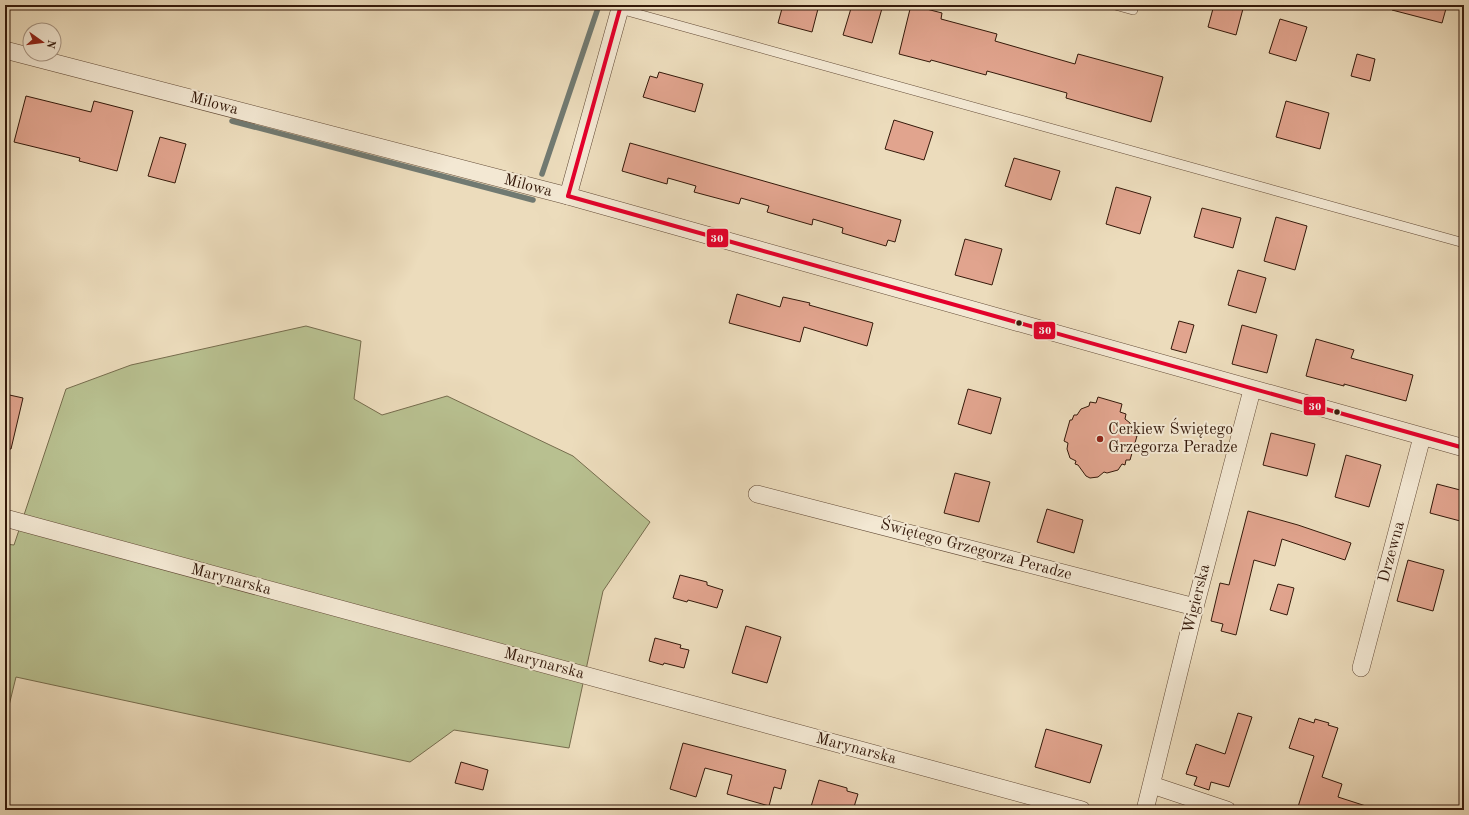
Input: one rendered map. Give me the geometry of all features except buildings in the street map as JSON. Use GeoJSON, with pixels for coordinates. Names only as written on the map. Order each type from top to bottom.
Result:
{"type":"FeatureCollection","features":[{"type":"Feature","properties":{"kind":"street"},"geometry":{"type":"LineString","coordinates":[[568,196],[621,7]]}},
{"type":"Feature","properties":{"kind":"street","name":"Milowa"},"geometry":{"type":"LineString","coordinates":[[5,50],[568,196],[1252,390],[1464,448]]}},
{"type":"Feature","properties":{"kind":"street","name":"Wigierska"},"geometry":{"type":"LineString","coordinates":[[1145,810],[1194,607],[1252,390]]}},
{"type":"Feature","properties":{"kind":"street","name":"Drzewna"},"geometry":{"type":"LineString","coordinates":[[1361,668],[1422,437]]}},
{"type":"Feature","properties":{"kind":"street","name":"Świętego Grzegorza Peradze"},"geometry":{"type":"LineString","coordinates":[[757,494],[1194,607]]}},
{"type":"Feature","properties":{"kind":"street","name":"Marynarska"},"geometry":{"type":"LineString","coordinates":[[5,518],[1082,810]]}},
{"type":"Feature","properties":{"kind":"street"},"geometry":{"type":"LineString","coordinates":[[1152,785],[1227,810]]}},
{"type":"Feature","properties":{"kind":"lane"},"geometry":{"type":"LineString","coordinates":[[1115,5],[1133,10]]}},
{"type":"Feature","properties":{"kind":"lane"},"geometry":{"type":"LineString","coordinates":[[621,7],[1464,243]]}},
{"type":"Feature","properties":{"kind":"green space"},"geometry":{"type":"Polygon","coordinates":[[[306,326],[361,341],[354,399],[382,415],[447,396],[573,456],[650,522],[603,591],[569,748],[454,730],[410,762],[16,677],[5,722],[5,544],[14,545],[66,389],[131,365],[306,326]]]}},
{"type":"Feature","properties":{"kind":"waterway"},"geometry":{"type":"LineString","coordinates":[[542,174],[599,5]]}},
{"type":"Feature","properties":{"kind":"waterway"},"geometry":{"type":"LineString","coordinates":[[232,121],[533,200]]}},
{"type":"Feature","properties":{"kind":"transit line","name":"30"},"geometry":{"type":"LineString","coordinates":[[568,196],[621,5]]}},
{"type":"Feature","properties":{"kind":"transit line","name":"30"},"geometry":{"type":"LineString","coordinates":[[568,196],[1464,448]]}},
{"type":"Feature","properties":{"kind":"place","name":"Cerkiew Świętego Grzegorza Peradze"},"geometry":{"type":"Point","coordinates":[1100,439]}}]}
